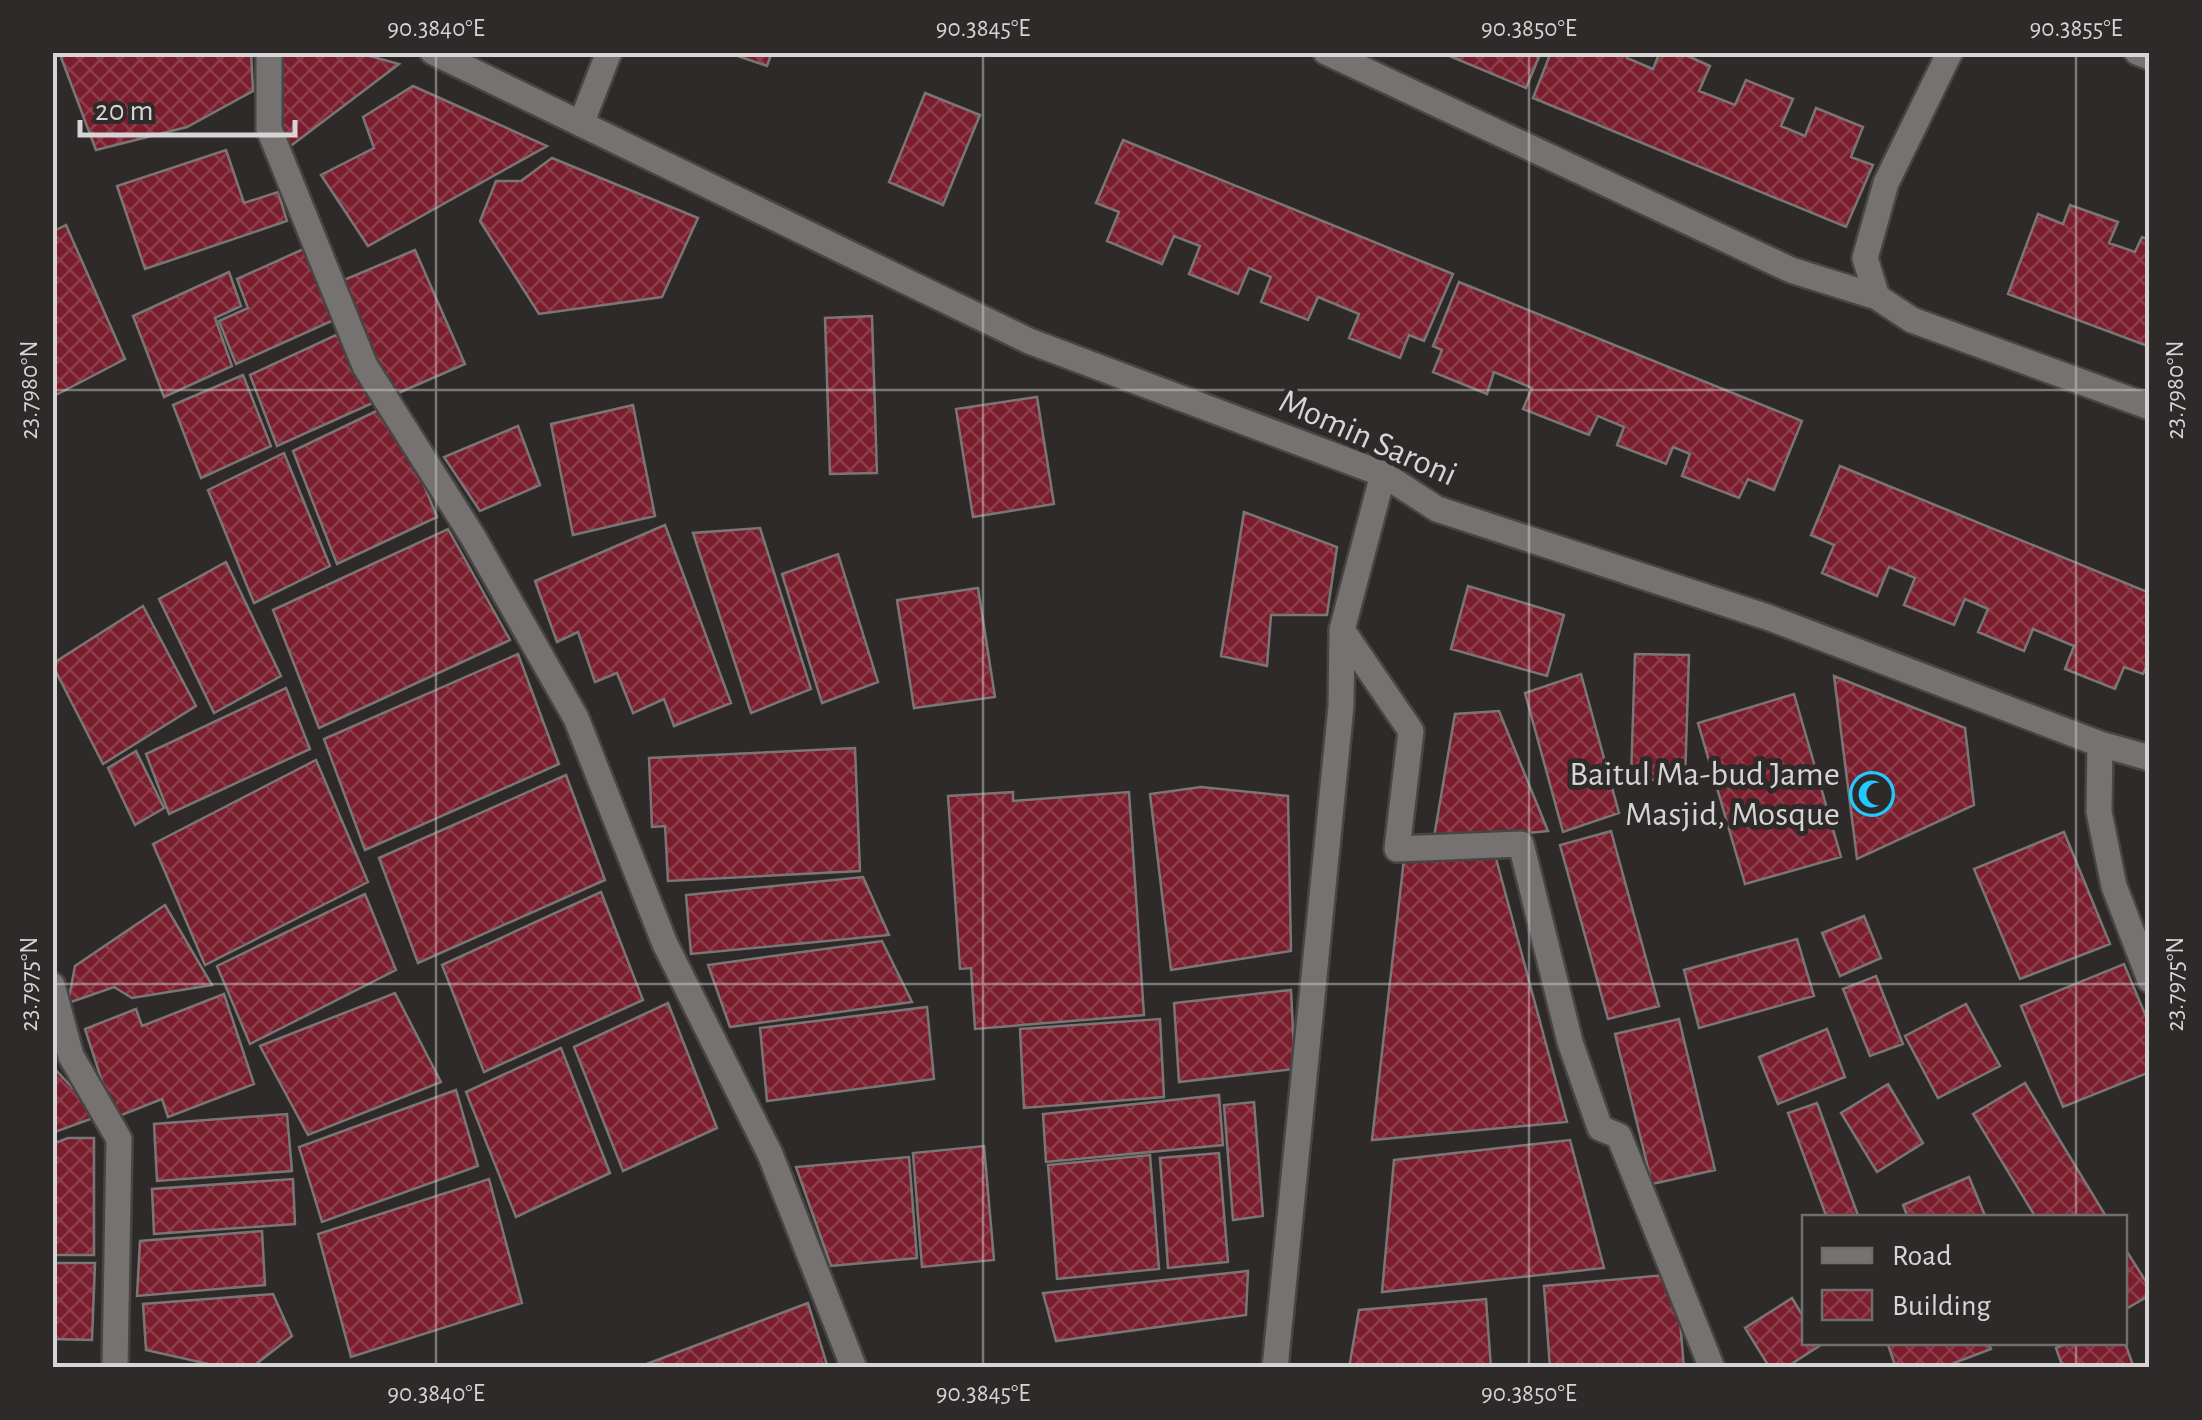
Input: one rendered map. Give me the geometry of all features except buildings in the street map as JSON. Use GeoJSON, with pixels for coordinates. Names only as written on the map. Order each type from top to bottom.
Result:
{"type":"FeatureCollection","features":[{"type":"Feature","properties":{"kind":"street"},"geometry":{"type":"LineString","coordinates":[[269,52],[268,128],[365,366],[473,537],[576,718],[666,944],[770,1154],[854,1368]]}},
{"type":"Feature","properties":{"kind":"street","name":"Momin Saroni"},"geometry":{"type":"LineString","coordinates":[[433,52],[1028,341],[1383,474],[1438,509],[1770,618],[2100,744],[2150,758]]}},
{"type":"Feature","properties":{"kind":"street"},"geometry":{"type":"LineString","coordinates":[[581,124],[609,52]]}},
{"type":"Feature","properties":{"kind":"street"},"geometry":{"type":"LineString","coordinates":[[1326,52],[1791,270],[1877,297],[1912,320],[2150,408]]}},
{"type":"Feature","properties":{"kind":"street"},"geometry":{"type":"LineString","coordinates":[[1877,297],[1865,258],[1886,183],[1950,52]]}},
{"type":"Feature","properties":{"kind":"street"},"geometry":{"type":"LineString","coordinates":[[2136,52],[2150,58]]}},
{"type":"Feature","properties":{"kind":"street"},"geometry":{"type":"LineString","coordinates":[[1275,1368],[1341,706],[1342,630],[1383,474]]}},
{"type":"Feature","properties":{"kind":"street"},"geometry":{"type":"LineString","coordinates":[[1342,630],[1411,731],[1397,849],[1520,844],[1570,1042],[1600,1128],[1619,1136],[1712,1368]]}},
{"type":"Feature","properties":{"kind":"street"},"geometry":{"type":"LineString","coordinates":[[2100,744],[2099,812],[2114,886],[2150,980]]}},
{"type":"Feature","properties":{"kind":"street"},"geometry":{"type":"LineString","coordinates":[[52,985],[71,1056],[119,1139],[116,1368]]}},
{"type":"Feature","properties":{"kind":"place","name":"Baitul Ma-bud Jame Masjid, Mosque"},"geometry":{"type":"Point","coordinates":[1872,794]}}]}
